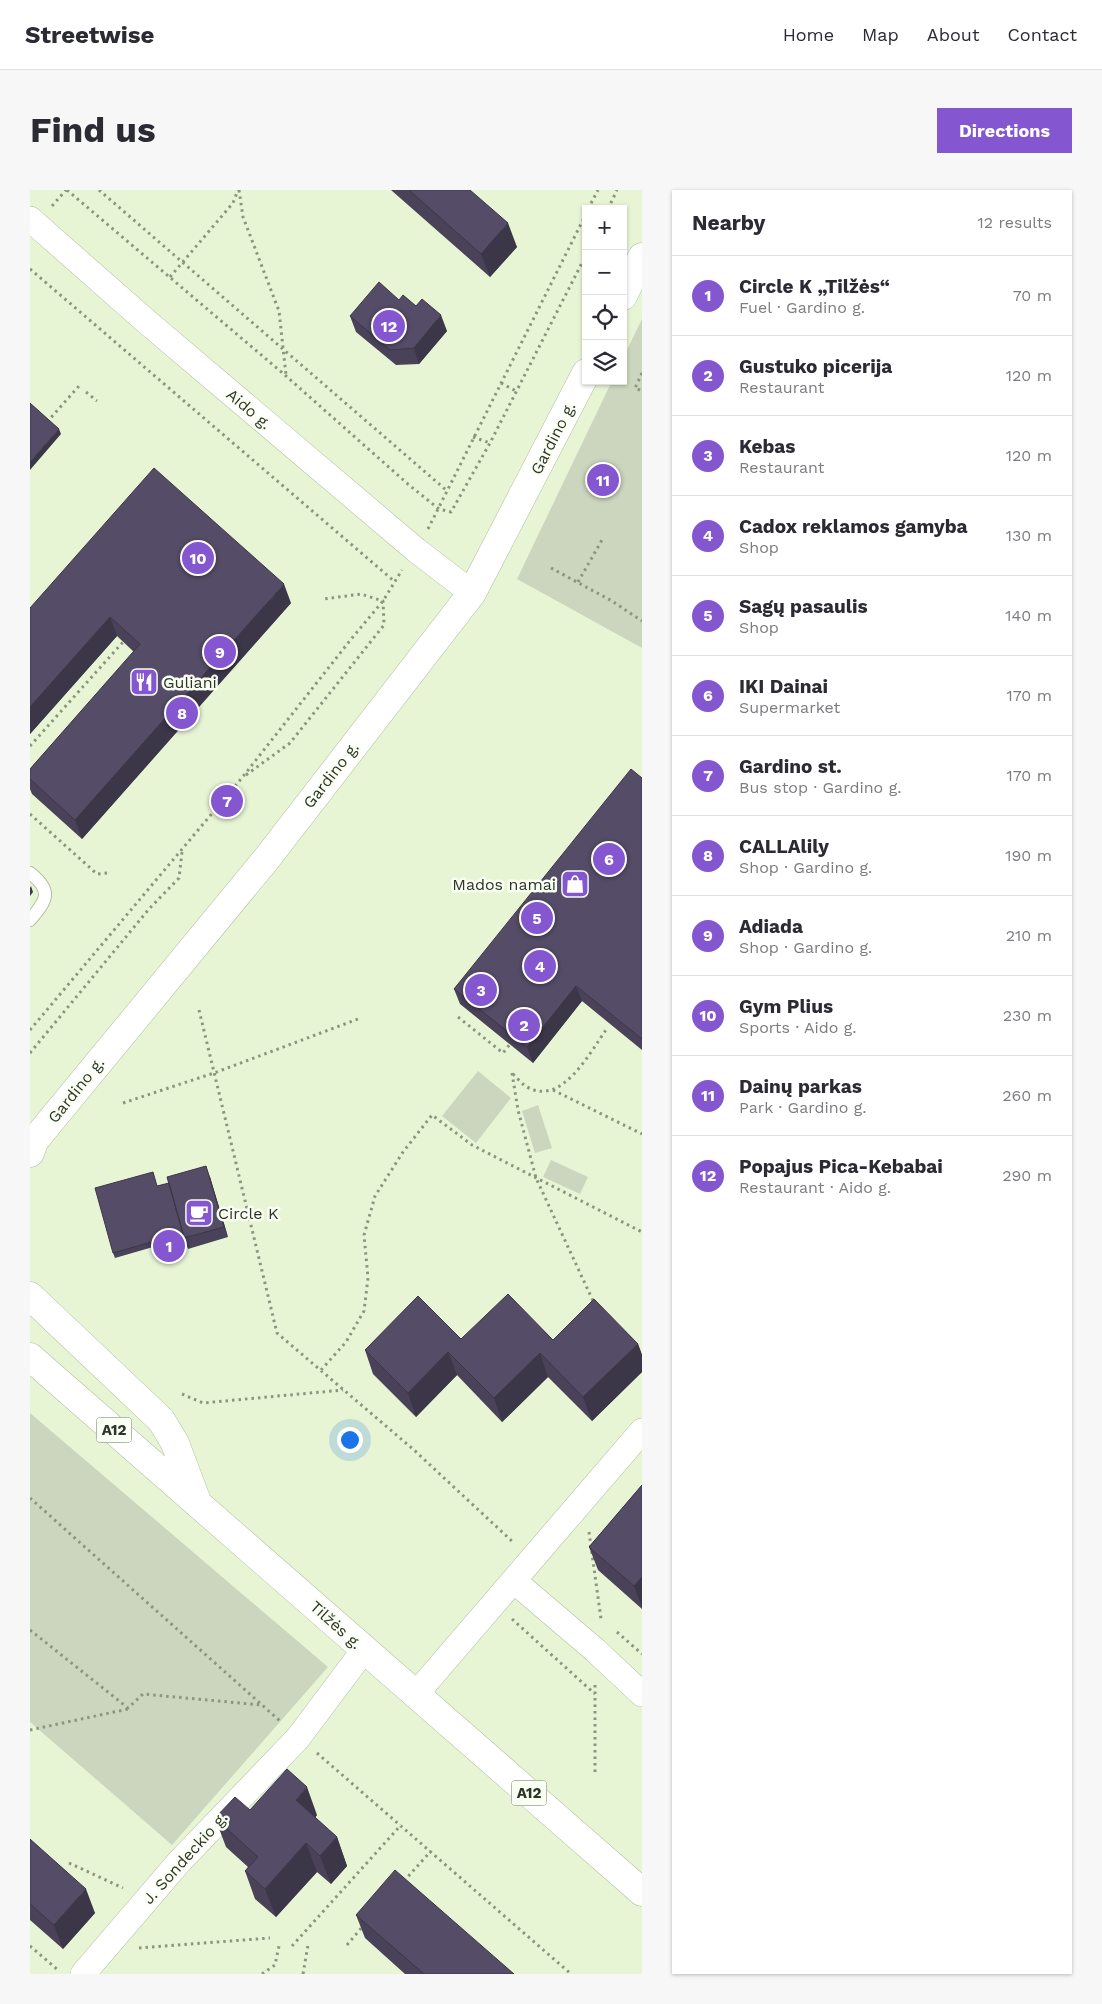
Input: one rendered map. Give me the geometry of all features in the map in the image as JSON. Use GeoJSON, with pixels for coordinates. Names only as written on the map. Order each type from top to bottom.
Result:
{"type":"FeatureCollection","features":[{"type":"Feature","properties":{"kind":"main road"},"geometry":{"type":"LineString","coordinates":[[623,295],[642,257]]}},
{"type":"Feature","properties":{"kind":"main road","name":"Gardino g."},"geometry":{"type":"LineString","coordinates":[[31,1147],[268,857],[472,593],[582,381]]}},
{"type":"Feature","properties":{"kind":"main road"},"geometry":{"type":"LineString","coordinates":[[30,1296],[161,1420],[175,1443],[197,1502]]}},
{"type":"Feature","properties":{"kind":"main road","name":"Tilžės g."},"geometry":{"type":"LineString","coordinates":[[30,1357],[642,1892]]}},
{"type":"Feature","properties":{"kind":"street","name":"Aido g."},"geometry":{"type":"LineString","coordinates":[[30,219],[147,322],[416,550],[472,593]]}},
{"type":"Feature","properties":{"kind":"street"},"geometry":{"type":"LineString","coordinates":[[416,1694],[642,1431]]}},
{"type":"Feature","properties":{"kind":"street"},"geometry":{"type":"LineString","coordinates":[[514,1581],[595,1650],[642,1694]]}},
{"type":"Feature","properties":{"kind":"street","name":"J. Sondeckio g."},"geometry":{"type":"LineString","coordinates":[[83,1974],[179,1862],[298,1738],[364,1650]]}},
{"type":"Feature","properties":{"kind":"lane"},"geometry":{"type":"LineString","coordinates":[[30,873],[42,882],[45,893],[44,903],[30,920]]}},
{"type":"Feature","properties":{"kind":"path"},"geometry":{"type":"LineString","coordinates":[[66,190],[286,376],[408,485],[439,509],[451,512],[490,443],[582,263]]}},
{"type":"Feature","properties":{"kind":"path"},"geometry":{"type":"LineString","coordinates":[[99,190],[283,348],[300,366],[446,490]]}},
{"type":"Feature","properties":{"kind":"path"},"geometry":{"type":"LineString","coordinates":[[170,277],[233,202],[238,190]]}},
{"type":"Feature","properties":{"kind":"path"},"geometry":{"type":"LineString","coordinates":[[238,190],[243,217],[279,311],[286,376]]}},
{"type":"Feature","properties":{"kind":"path"},"geometry":{"type":"LineString","coordinates":[[590,205],[598,190]]}},
{"type":"Feature","properties":{"kind":"path"},"geometry":{"type":"LineString","coordinates":[[610,205],[617,190]]}},
{"type":"Feature","properties":{"kind":"path"},"geometry":{"type":"LineString","coordinates":[[30,1030],[242,779],[383,601],[394,581],[416,550],[439,509],[446,490],[582,222]]}},
{"type":"Feature","properties":{"kind":"path"},"geometry":{"type":"LineString","coordinates":[[30,270],[394,581]]}},
{"type":"Feature","properties":{"kind":"path"},"geometry":{"type":"LineString","coordinates":[[642,374],[635,388],[642,391]]}},
{"type":"Feature","properties":{"kind":"path"},"geometry":{"type":"LineString","coordinates":[[501,382],[516,391]]}},
{"type":"Feature","properties":{"kind":"path"},"geometry":{"type":"LineString","coordinates":[[47,422],[79,386]]}},
{"type":"Feature","properties":{"kind":"path"},"geometry":{"type":"LineString","coordinates":[[86,392],[97,402]]}},
{"type":"Feature","properties":{"kind":"path"},"geometry":{"type":"LineString","coordinates":[[473,437],[490,443]]}},
{"type":"Feature","properties":{"kind":"path"},"geometry":{"type":"LineString","coordinates":[[578,582],[602,540]]}},
{"type":"Feature","properties":{"kind":"path"},"geometry":{"type":"LineString","coordinates":[[551,568],[612,601],[642,620]]}},
{"type":"Feature","properties":{"kind":"path"},"geometry":{"type":"LineString","coordinates":[[324,599],[361,594],[383,601]]}},
{"type":"Feature","properties":{"kind":"path"},"geometry":{"type":"LineString","coordinates":[[242,779],[290,743],[384,625],[383,601]]}},
{"type":"Feature","properties":{"kind":"path"},"geometry":{"type":"LineString","coordinates":[[30,746],[123,642]]}},
{"type":"Feature","properties":{"kind":"path"},"geometry":{"type":"LineString","coordinates":[[30,814],[97,874],[107,873]]}},
{"type":"Feature","properties":{"kind":"path"},"geometry":{"type":"LineString","coordinates":[[30,1054],[149,908],[179,878],[182,851]]}},
{"type":"Feature","properties":{"kind":"path"},"geometry":{"type":"LineString","coordinates":[[199,1010],[277,1333],[414,1450],[532,1560]]}},
{"type":"Feature","properties":{"kind":"path"},"geometry":{"type":"LineString","coordinates":[[458,1017],[503,1053],[510,1044]]}},
{"type":"Feature","properties":{"kind":"path"},"geometry":{"type":"LineString","coordinates":[[123,1103],[214,1073],[358,1019]]}},
{"type":"Feature","properties":{"kind":"path"},"geometry":{"type":"LineString","coordinates":[[601,1309],[594,1302],[536,1178],[518,1110],[512,1073],[528,1087],[546,1092],[562,1086],[576,1071],[606,1030]]}},
{"type":"Feature","properties":{"kind":"path"},"geometry":{"type":"LineString","coordinates":[[552,1089],[642,1134]]}},
{"type":"Feature","properties":{"kind":"path"},"geometry":{"type":"LineString","coordinates":[[321,1370],[346,1342],[364,1311],[368,1278],[364,1235],[375,1196],[403,1152],[432,1115],[472,1145],[642,1232]]}},
{"type":"Feature","properties":{"kind":"path"},"geometry":{"type":"LineString","coordinates":[[182,1394],[203,1403],[344,1390]]}},
{"type":"Feature","properties":{"kind":"path"},"geometry":{"type":"LineString","coordinates":[[584,1499],[601,1619]]}},
{"type":"Feature","properties":{"kind":"path"},"geometry":{"type":"LineString","coordinates":[[494,1604],[595,1694]]}},
{"type":"Feature","properties":{"kind":"path"},"geometry":{"type":"LineString","coordinates":[[594,1613],[608,1625]]}},
{"type":"Feature","properties":{"kind":"path"},"geometry":{"type":"LineString","coordinates":[[30,1630],[128,1708]]}},
{"type":"Feature","properties":{"kind":"path"},"geometry":{"type":"LineString","coordinates":[[615,1630],[642,1654]]}},
{"type":"Feature","properties":{"kind":"path"},"geometry":{"type":"LineString","coordinates":[[595,1650],[595,1774]]}},
{"type":"Feature","properties":{"kind":"path"},"geometry":{"type":"LineString","coordinates":[[30,1730],[128,1708],[143,1694],[262,1705]]}},
{"type":"Feature","properties":{"kind":"path"},"geometry":{"type":"LineString","coordinates":[[292,1946],[401,1825]]}},
{"type":"Feature","properties":{"kind":"path"},"geometry":{"type":"LineString","coordinates":[[398,1887],[431,1851]]}},
{"type":"Feature","properties":{"kind":"path"},"geometry":{"type":"LineString","coordinates":[[69,1862],[147,1899]]}},
{"type":"Feature","properties":{"kind":"path"},"geometry":{"type":"LineString","coordinates":[[346,1945],[366,1923]]}},
{"type":"Feature","properties":{"kind":"path"},"geometry":{"type":"LineString","coordinates":[[103,1951],[270,1938]]}},
{"type":"Feature","properties":{"kind":"path"},"geometry":{"type":"LineString","coordinates":[[303,1974],[308,1945]]}},
{"type":"Feature","properties":{"kind":"path"},"geometry":{"type":"LineString","coordinates":[[30,1946],[63,1974]]}},
{"type":"Feature","properties":{"kind":"path"},"geometry":{"type":"LineString","coordinates":[[262,1974],[275,1965],[279,1946]]}},
{"type":"Feature","properties":{"kind":"green space"},"geometry":{"type":"Polygon","coordinates":[[[642,319],[642,648],[517,579],[610,385],[627,385],[627,350],[642,319]]]}},
{"type":"Feature","properties":{"kind":"green space"},"geometry":{"type":"Polygon","coordinates":[[[478,1071],[511,1098],[476,1143],[442,1116],[478,1071]]]}},
{"type":"Feature","properties":{"kind":"green space"},"geometry":{"type":"Polygon","coordinates":[[[538,1105],[552,1148],[535,1153],[522,1111],[538,1105]]]}},
{"type":"Feature","properties":{"kind":"green space"},"geometry":{"type":"Polygon","coordinates":[[[551,1160],[588,1177],[580,1194],[543,1177],[551,1160]]]}},
{"type":"Feature","properties":{"kind":"green space"},"geometry":{"type":"Polygon","coordinates":[[[30,1413],[328,1667],[172,1845],[30,1722],[30,1413]]]}},
{"type":"Feature","properties":{"kind":"building"},"geometry":{"type":"Polygon","coordinates":[[[409,190],[470,190],[508,223],[481,254],[409,190]]]}},
{"type":"Feature","properties":{"kind":"building"},"geometry":{"type":"Polygon","coordinates":[[[379,282],[399,300],[403,295],[416,306],[422,299],[441,315],[414,348],[390,350],[350,316],[379,282]]]}},
{"type":"Feature","properties":{"kind":"building"},"geometry":{"type":"Polygon","coordinates":[[[30,403],[59,429],[30,462],[30,403]]]}},
{"type":"Feature","properties":{"kind":"building"},"geometry":{"type":"Polygon","coordinates":[[[154,468],[284,584],[75,820],[30,779],[30,769],[140,644],[110,617],[30,707],[30,608],[154,468]]]}},
{"type":"Feature","properties":{"kind":"building"},"geometry":{"type":"Polygon","coordinates":[[[631,769],[642,778],[642,1039],[576,986],[527,1047],[454,989],[631,769]]]}},
{"type":"Feature","properties":{"kind":"building","name":"Circle K"},"geometry":{"type":"Polygon","coordinates":[[[206,1166],[224,1227],[184,1238],[167,1177],[206,1166]]]}},
{"type":"Feature","properties":{"kind":"building"},"geometry":{"type":"Polygon","coordinates":[[[153,1172],[157,1186],[169,1183],[183,1233],[113,1253],[95,1188],[153,1172]]]}},
{"type":"Feature","properties":{"kind":"building"},"geometry":{"type":"Polygon","coordinates":[[[508,1294],[553,1340],[594,1299],[638,1344],[583,1397],[540,1353],[494,1398],[448,1352],[408,1393],[365,1350],[418,1296],[461,1339],[508,1294]]]}},
{"type":"Feature","properties":{"kind":"building"},"geometry":{"type":"Polygon","coordinates":[[[642,1485],[642,1577],[634,1586],[589,1547],[642,1485]]]}},
{"type":"Feature","properties":{"kind":"building"},"geometry":{"type":"Polygon","coordinates":[[[287,1769],[307,1787],[296,1800],[337,1837],[320,1856],[306,1843],[265,1889],[245,1871],[258,1857],[215,1818],[235,1797],[250,1810],[287,1769]]]}},
{"type":"Feature","properties":{"kind":"building"},"geometry":{"type":"Polygon","coordinates":[[[30,1839],[86,1889],[54,1925],[30,1904],[30,1839]]]}},
{"type":"Feature","properties":{"kind":"building"},"geometry":{"type":"Polygon","coordinates":[[[395,1870],[514,1974],[424,1974],[356,1915],[395,1870]]]}},
{"type":"Feature","properties":{"kind":"place","name":"Popajus Pica-Kebabai"},"geometry":{"type":"Point","coordinates":[389,326]}},
{"type":"Feature","properties":{"kind":"place","name":"Dainų parkas"},"geometry":{"type":"Point","coordinates":[603,480]}},
{"type":"Feature","properties":{"kind":"place","name":"Gym Plius"},"geometry":{"type":"Point","coordinates":[198,558]}},
{"type":"Feature","properties":{"kind":"place","name":"Adiada"},"geometry":{"type":"Point","coordinates":[220,652]}},
{"type":"Feature","properties":{"kind":"place","name":"Guliani"},"geometry":{"type":"Point","coordinates":[144,682]}},
{"type":"Feature","properties":{"kind":"place","name":"CALLAlily"},"geometry":{"type":"Point","coordinates":[182,713]}},
{"type":"Feature","properties":{"kind":"place","name":"Gardino st."},"geometry":{"type":"Point","coordinates":[227,801]}},
{"type":"Feature","properties":{"kind":"place","name":"IKI Dainai"},"geometry":{"type":"Point","coordinates":[609,859]}},
{"type":"Feature","properties":{"kind":"place","name":"Mados namai"},"geometry":{"type":"Point","coordinates":[575,884]}},
{"type":"Feature","properties":{"kind":"place","name":"Sagų pasaulis"},"geometry":{"type":"Point","coordinates":[537,918]}},
{"type":"Feature","properties":{"kind":"place","name":"Cadox reklamos gamyba"},"geometry":{"type":"Point","coordinates":[540,966]}},
{"type":"Feature","properties":{"kind":"place","name":"Kebas"},"geometry":{"type":"Point","coordinates":[481,990]}},
{"type":"Feature","properties":{"kind":"place","name":"Gustuko picerija"},"geometry":{"type":"Point","coordinates":[524,1025]}},
{"type":"Feature","properties":{"kind":"place","name":"Circle K"},"geometry":{"type":"Point","coordinates":[199,1213]}},
{"type":"Feature","properties":{"kind":"place","name":"Circle K „Tilžės“"},"geometry":{"type":"Point","coordinates":[169,1246]}}]}
